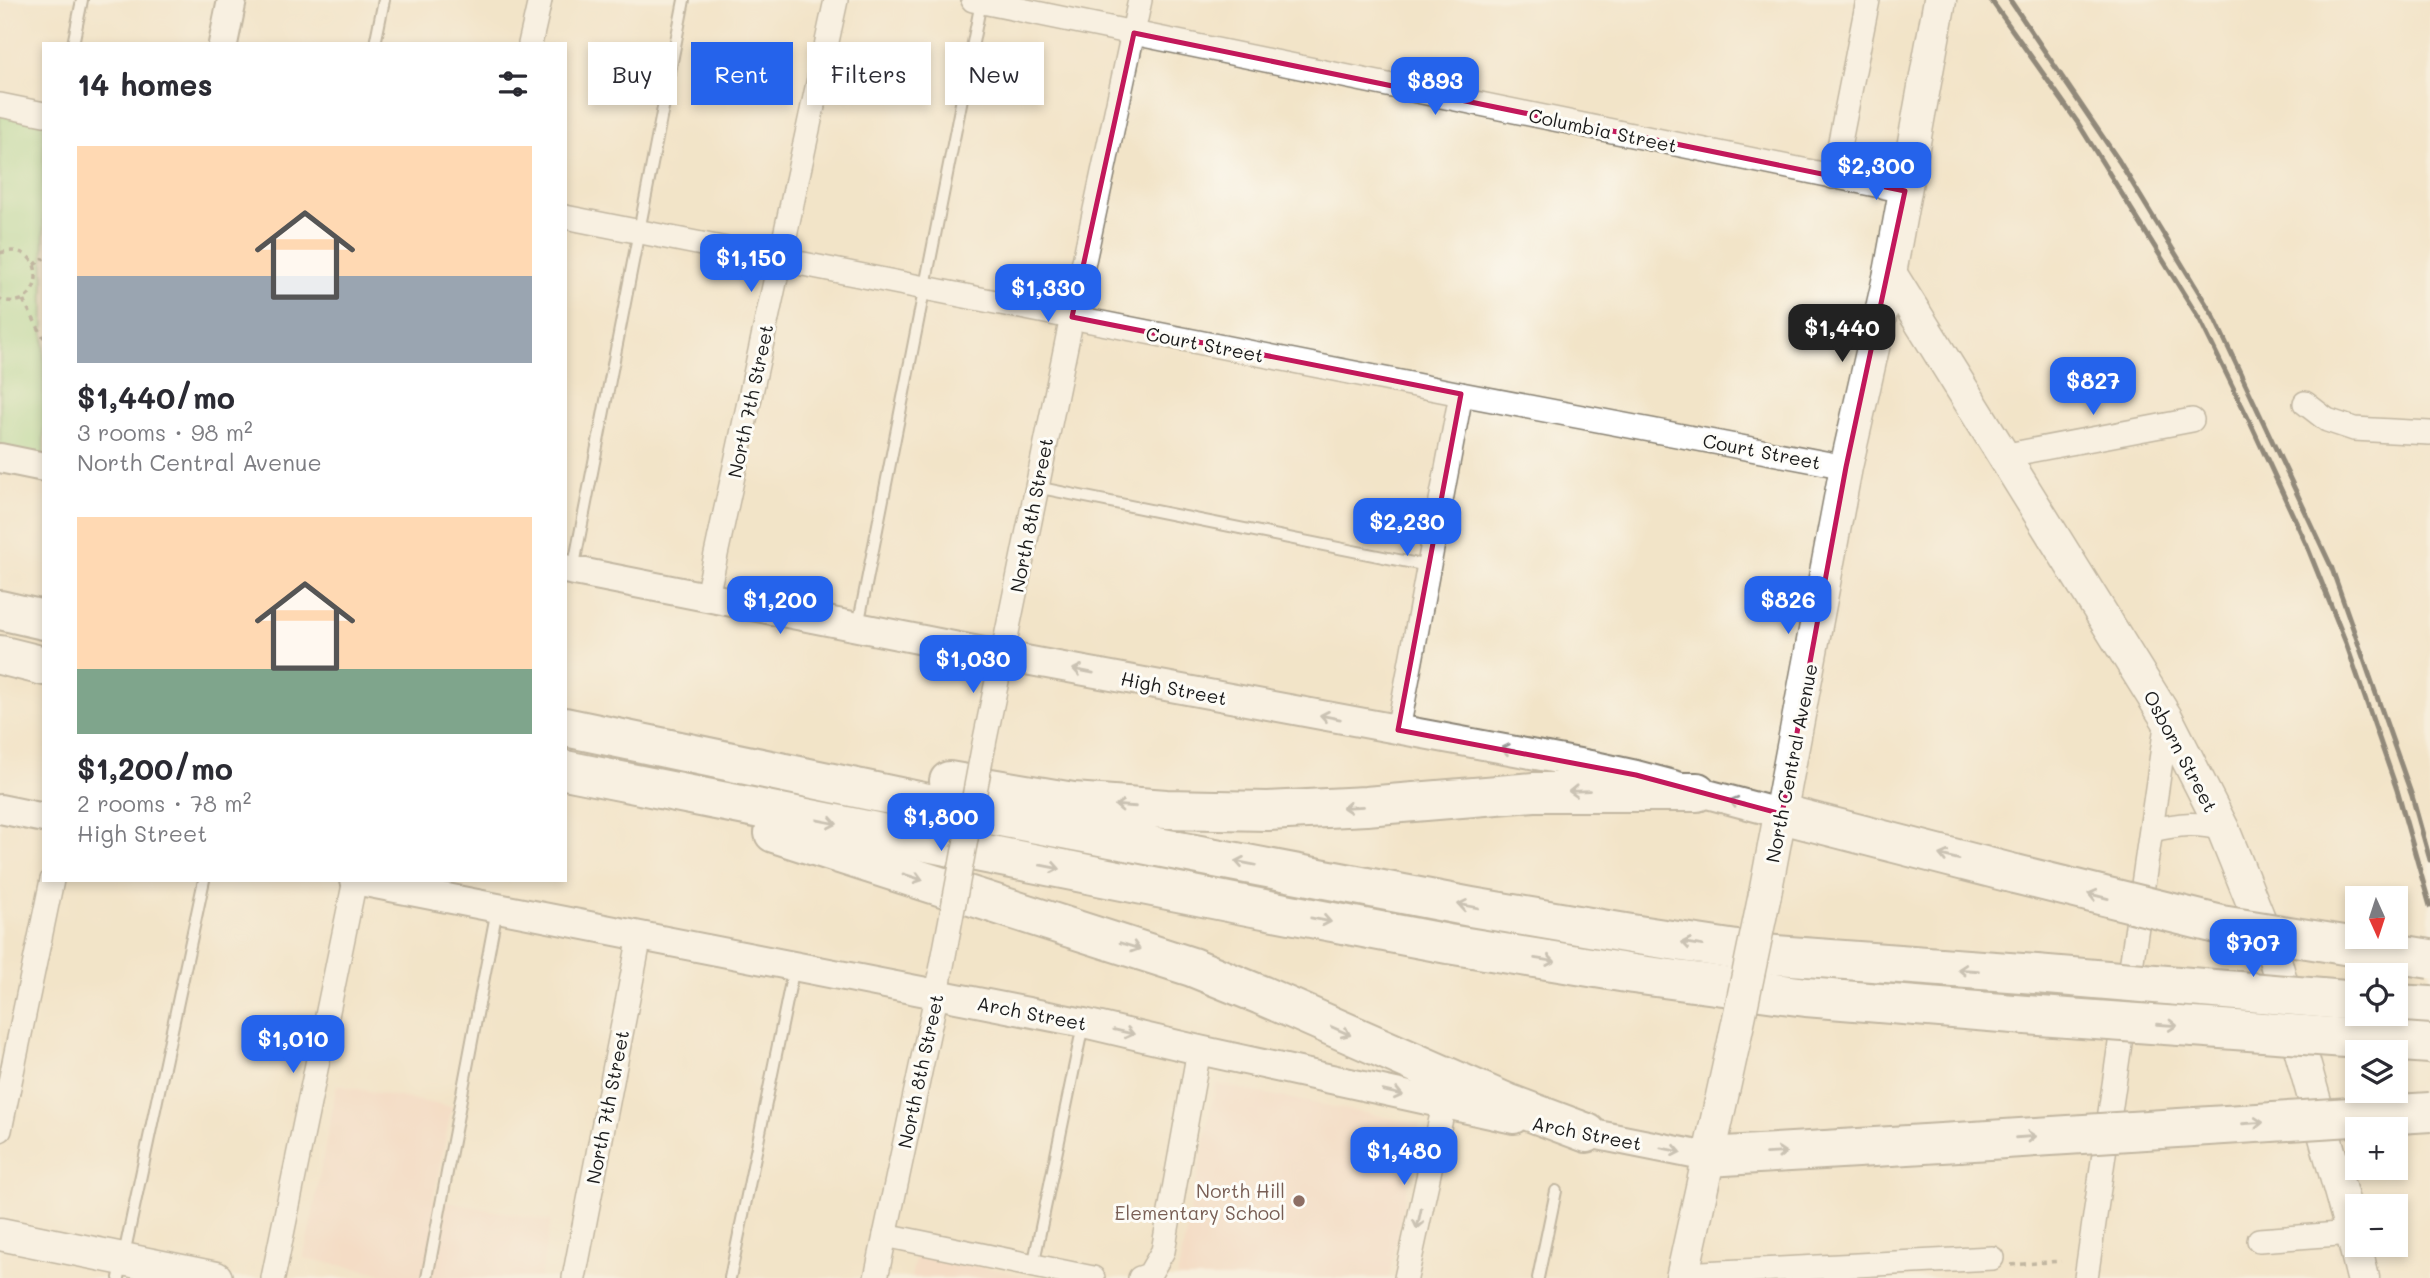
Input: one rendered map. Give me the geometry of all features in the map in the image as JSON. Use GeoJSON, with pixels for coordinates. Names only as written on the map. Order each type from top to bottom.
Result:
{"type":"FeatureCollection","features":[{"type":"Feature","properties":{"kind":"highway"},"geometry":{"type":"LineString","coordinates":[[0,610],[42,620]]}},
{"type":"Feature","properties":{"kind":"highway"},"geometry":{"type":"LineString","coordinates":[[0,655],[42,666]]}},
{"type":"Feature","properties":{"kind":"highway"},"geometry":{"type":"LineString","coordinates":[[567,726],[899,772],[1073,802],[1166,809],[1268,811],[1534,792],[1697,792]]}},
{"type":"Feature","properties":{"kind":"highway"},"geometry":{"type":"LineString","coordinates":[[567,726],[933,804],[1471,907],[1631,934],[1763,954],[2345,999]]}},
{"type":"Feature","properties":{"kind":"highway"},"geometry":{"type":"LineString","coordinates":[[578,772],[1248,906],[1448,944],[1633,974],[1792,995],[2430,1044]]}},
{"type":"Feature","properties":{"kind":"highway"},"geometry":{"type":"LineString","coordinates":[[578,772],[1192,967],[1496,1098],[1587,1133]]}},
{"type":"Feature","properties":{"kind":"highway"},"geometry":{"type":"LineString","coordinates":[[1782,814],[2221,925],[2430,959]]}},
{"type":"Feature","properties":{"kind":"highway"},"geometry":{"type":"LineString","coordinates":[[2408,1005],[2430,1006]]}},
{"type":"Feature","properties":{"kind":"highway"},"geometry":{"type":"LineString","coordinates":[[1708,1157],[2430,1112]]}},
{"type":"Feature","properties":{"kind":"main road","name":"North Central Avenue"},"geometry":{"type":"LineString","coordinates":[[1682,1276],[1782,814],[1846,467],[1890,273],[1940,0]]}},
{"type":"Feature","properties":{"kind":"main road","name":"Osborn Street"},"geometry":{"type":"LineString","coordinates":[[1890,273],[2167,719],[2223,829],[2274,956],[2345,1208]]}},
{"type":"Feature","properties":{"kind":"main road"},"geometry":{"type":"LineString","coordinates":[[0,1234],[121,1268],[216,1278]]}},
{"type":"Feature","properties":{"kind":"main road","name":"Osborn Street"},"geometry":{"type":"LineString","coordinates":[[2358,1257],[2363,1278]]}},
{"type":"Feature","properties":{"kind":"street"},"geometry":{"type":"LineString","coordinates":[[223,42],[232,0]]}},
{"type":"Feature","properties":{"kind":"street"},"geometry":{"type":"LineString","coordinates":[[530,42],[540,0]]}},
{"type":"Feature","properties":{"kind":"street","name":"North 7th Street"},"geometry":{"type":"LineString","coordinates":[[707,596],[836,0]]}},
{"type":"Feature","properties":{"kind":"street","name":"North 8th Street"},"geometry":{"type":"LineString","coordinates":[[876,1278],[939,983],[1036,487],[1140,0]]}},
{"type":"Feature","properties":{"kind":"street"},"geometry":{"type":"LineString","coordinates":[[1833,177],[1868,0]]}},
{"type":"Feature","properties":{"kind":"street","name":"Columbia Street"},"geometry":{"type":"LineString","coordinates":[[977,1],[1905,191]]}},
{"type":"Feature","properties":{"kind":"street"},"geometry":{"type":"LineString","coordinates":[[0,105],[42,114]]}},
{"type":"Feature","properties":{"kind":"street","name":"Court Street"},"geometry":{"type":"LineString","coordinates":[[567,217],[1461,394],[1846,467]]}},
{"type":"Feature","properties":{"kind":"street"},"geometry":{"type":"LineString","coordinates":[[1398,730],[1461,394]]}},
{"type":"Feature","properties":{"kind":"street"},"geometry":{"type":"LineString","coordinates":[[2305,403],[2328,420],[2354,429],[2430,433]]}},
{"type":"Feature","properties":{"kind":"street"},"geometry":{"type":"LineString","coordinates":[[2002,456],[2192,421]]}},
{"type":"Feature","properties":{"kind":"street"},"geometry":{"type":"LineString","coordinates":[[0,458],[42,467]]}},
{"type":"Feature","properties":{"kind":"street","name":"High Street"},"geometry":{"type":"LineString","coordinates":[[569,569],[1004,656],[1590,765],[1782,814]]}},
{"type":"Feature","properties":{"kind":"street"},"geometry":{"type":"LineString","coordinates":[[2087,1269],[2167,719]]}},
{"type":"Feature","properties":{"kind":"street"},"geometry":{"type":"LineString","coordinates":[[0,809],[42,818]]}},
{"type":"Feature","properties":{"kind":"street"},"geometry":{"type":"LineString","coordinates":[[2152,830],[2178,824],[2199,823],[2223,829]]}},
{"type":"Feature","properties":{"kind":"street"},"geometry":{"type":"LineString","coordinates":[[0,1130],[52,882]]}},
{"type":"Feature","properties":{"kind":"street"},"geometry":{"type":"LineString","coordinates":[[273,1278],[355,882]]}},
{"type":"Feature","properties":{"kind":"street","name":"Arch Street"},"geometry":{"type":"LineString","coordinates":[[366,882],[794,967],[939,983],[1084,1023],[1199,1050],[1444,1105],[1708,1157]]}},
{"type":"Feature","properties":{"kind":"street","name":"North 7th Street"},"geometry":{"type":"LineString","coordinates":[[574,1278],[640,936]]}},
{"type":"Feature","properties":{"kind":"street"},"geometry":{"type":"LineString","coordinates":[[1145,1277],[1163,1251],[1199,1050]]}},
{"type":"Feature","properties":{"kind":"street"},"geometry":{"type":"LineString","coordinates":[[1406,1278],[1444,1105]]}},
{"type":"Feature","properties":{"kind":"street"},"geometry":{"type":"LineString","coordinates":[[2259,1240],[2345,1234]]}},
{"type":"Feature","properties":{"kind":"street"},"geometry":{"type":"LineString","coordinates":[[885,1235],[1093,1278]]}},
{"type":"Feature","properties":{"kind":"street"},"geometry":{"type":"LineString","coordinates":[[1682,1276],[2000,1261]]}},
{"type":"Feature","properties":{"kind":"lane"},"geometry":{"type":"LineString","coordinates":[[73,42],[82,0]]}},
{"type":"Feature","properties":{"kind":"lane"},"geometry":{"type":"LineString","coordinates":[[375,42],[384,0]]}},
{"type":"Feature","properties":{"kind":"lane"},"geometry":{"type":"LineString","coordinates":[[569,569],[684,0]]}},
{"type":"Feature","properties":{"kind":"lane"},"geometry":{"type":"LineString","coordinates":[[858,626],[926,287],[977,1]]}},
{"type":"Feature","properties":{"kind":"lane"},"geometry":{"type":"LineString","coordinates":[[1036,487],[1428,566]]}},
{"type":"Feature","properties":{"kind":"lane"},"geometry":{"type":"LineString","coordinates":[[121,1268],[204,882]]}},
{"type":"Feature","properties":{"kind":"lane"},"geometry":{"type":"LineString","coordinates":[[427,1278],[498,907]]}},
{"type":"Feature","properties":{"kind":"lane"},"geometry":{"type":"LineString","coordinates":[[730,1278],[794,967]]}},
{"type":"Feature","properties":{"kind":"lane"},"geometry":{"type":"LineString","coordinates":[[1033,1266],[1084,1023]]}},
{"type":"Feature","properties":{"kind":"lane"},"geometry":{"type":"LineString","coordinates":[[1538,1278],[1556,1191]]}},
{"type":"Feature","properties":{"kind":"path"},"geometry":{"type":"LineString","coordinates":[[0,253],[17,251],[25,255],[34,265],[37,276],[32,292],[22,299],[10,302],[0,299]]}},
{"type":"Feature","properties":{"kind":"path"},"geometry":{"type":"LineString","coordinates":[[34,265],[42,259]]}},
{"type":"Feature","properties":{"kind":"path"},"geometry":{"type":"LineString","coordinates":[[22,299],[42,334]]}},
{"type":"Feature","properties":{"kind":"path"},"geometry":{"type":"LineString","coordinates":[[2000,1261],[2061,1261]]}},
{"type":"Feature","properties":{"kind":"highlighted area"},"geometry":{"type":"Polygon","coordinates":[[[1134,33],[1905,191],[1846,467],[1782,814],[1636,775],[1398,730],[1461,394],[1072,317],[1134,33]]]}},
{"type":"Feature","properties":{"kind":"shaded area","name":"North Hill Elementary School"},"geometry":{"type":"Polygon","coordinates":[[[1216,1084],[1420,1124],[1389,1278],[1177,1278],[1216,1084]]]}},
{"type":"Feature","properties":{"kind":"shaded area"},"geometry":{"type":"Polygon","coordinates":[[[337,1085],[452,1107],[433,1199],[551,1221],[540,1278],[405,1278],[304,1258],[337,1085]]]}},
{"type":"Feature","properties":{"kind":"shaded area"},"geometry":{"type":"Polygon","coordinates":[[[916,1254],[1038,1278],[911,1278],[916,1254]]]}},
{"type":"Feature","properties":{"kind":"green space"},"geometry":{"type":"Polygon","coordinates":[[[0,105],[42,114],[42,467],[0,458],[0,105]]]}},
{"type":"Feature","properties":{"kind":"railway"},"geometry":{"type":"LineString","coordinates":[[1991,0],[2078,123],[2200,320],[2249,420],[2307,546],[2346,643],[2397,790],[2430,906]]}},
{"type":"Feature","properties":{"kind":"railway"},"geometry":{"type":"LineString","coordinates":[[2010,0],[2119,161],[2214,317],[2331,566],[2412,796],[2430,860]]}},
{"type":"Feature","properties":{"kind":"place","name":"North Hill Elementary School"},"geometry":{"type":"Point","coordinates":[1299,1201]}}]}
